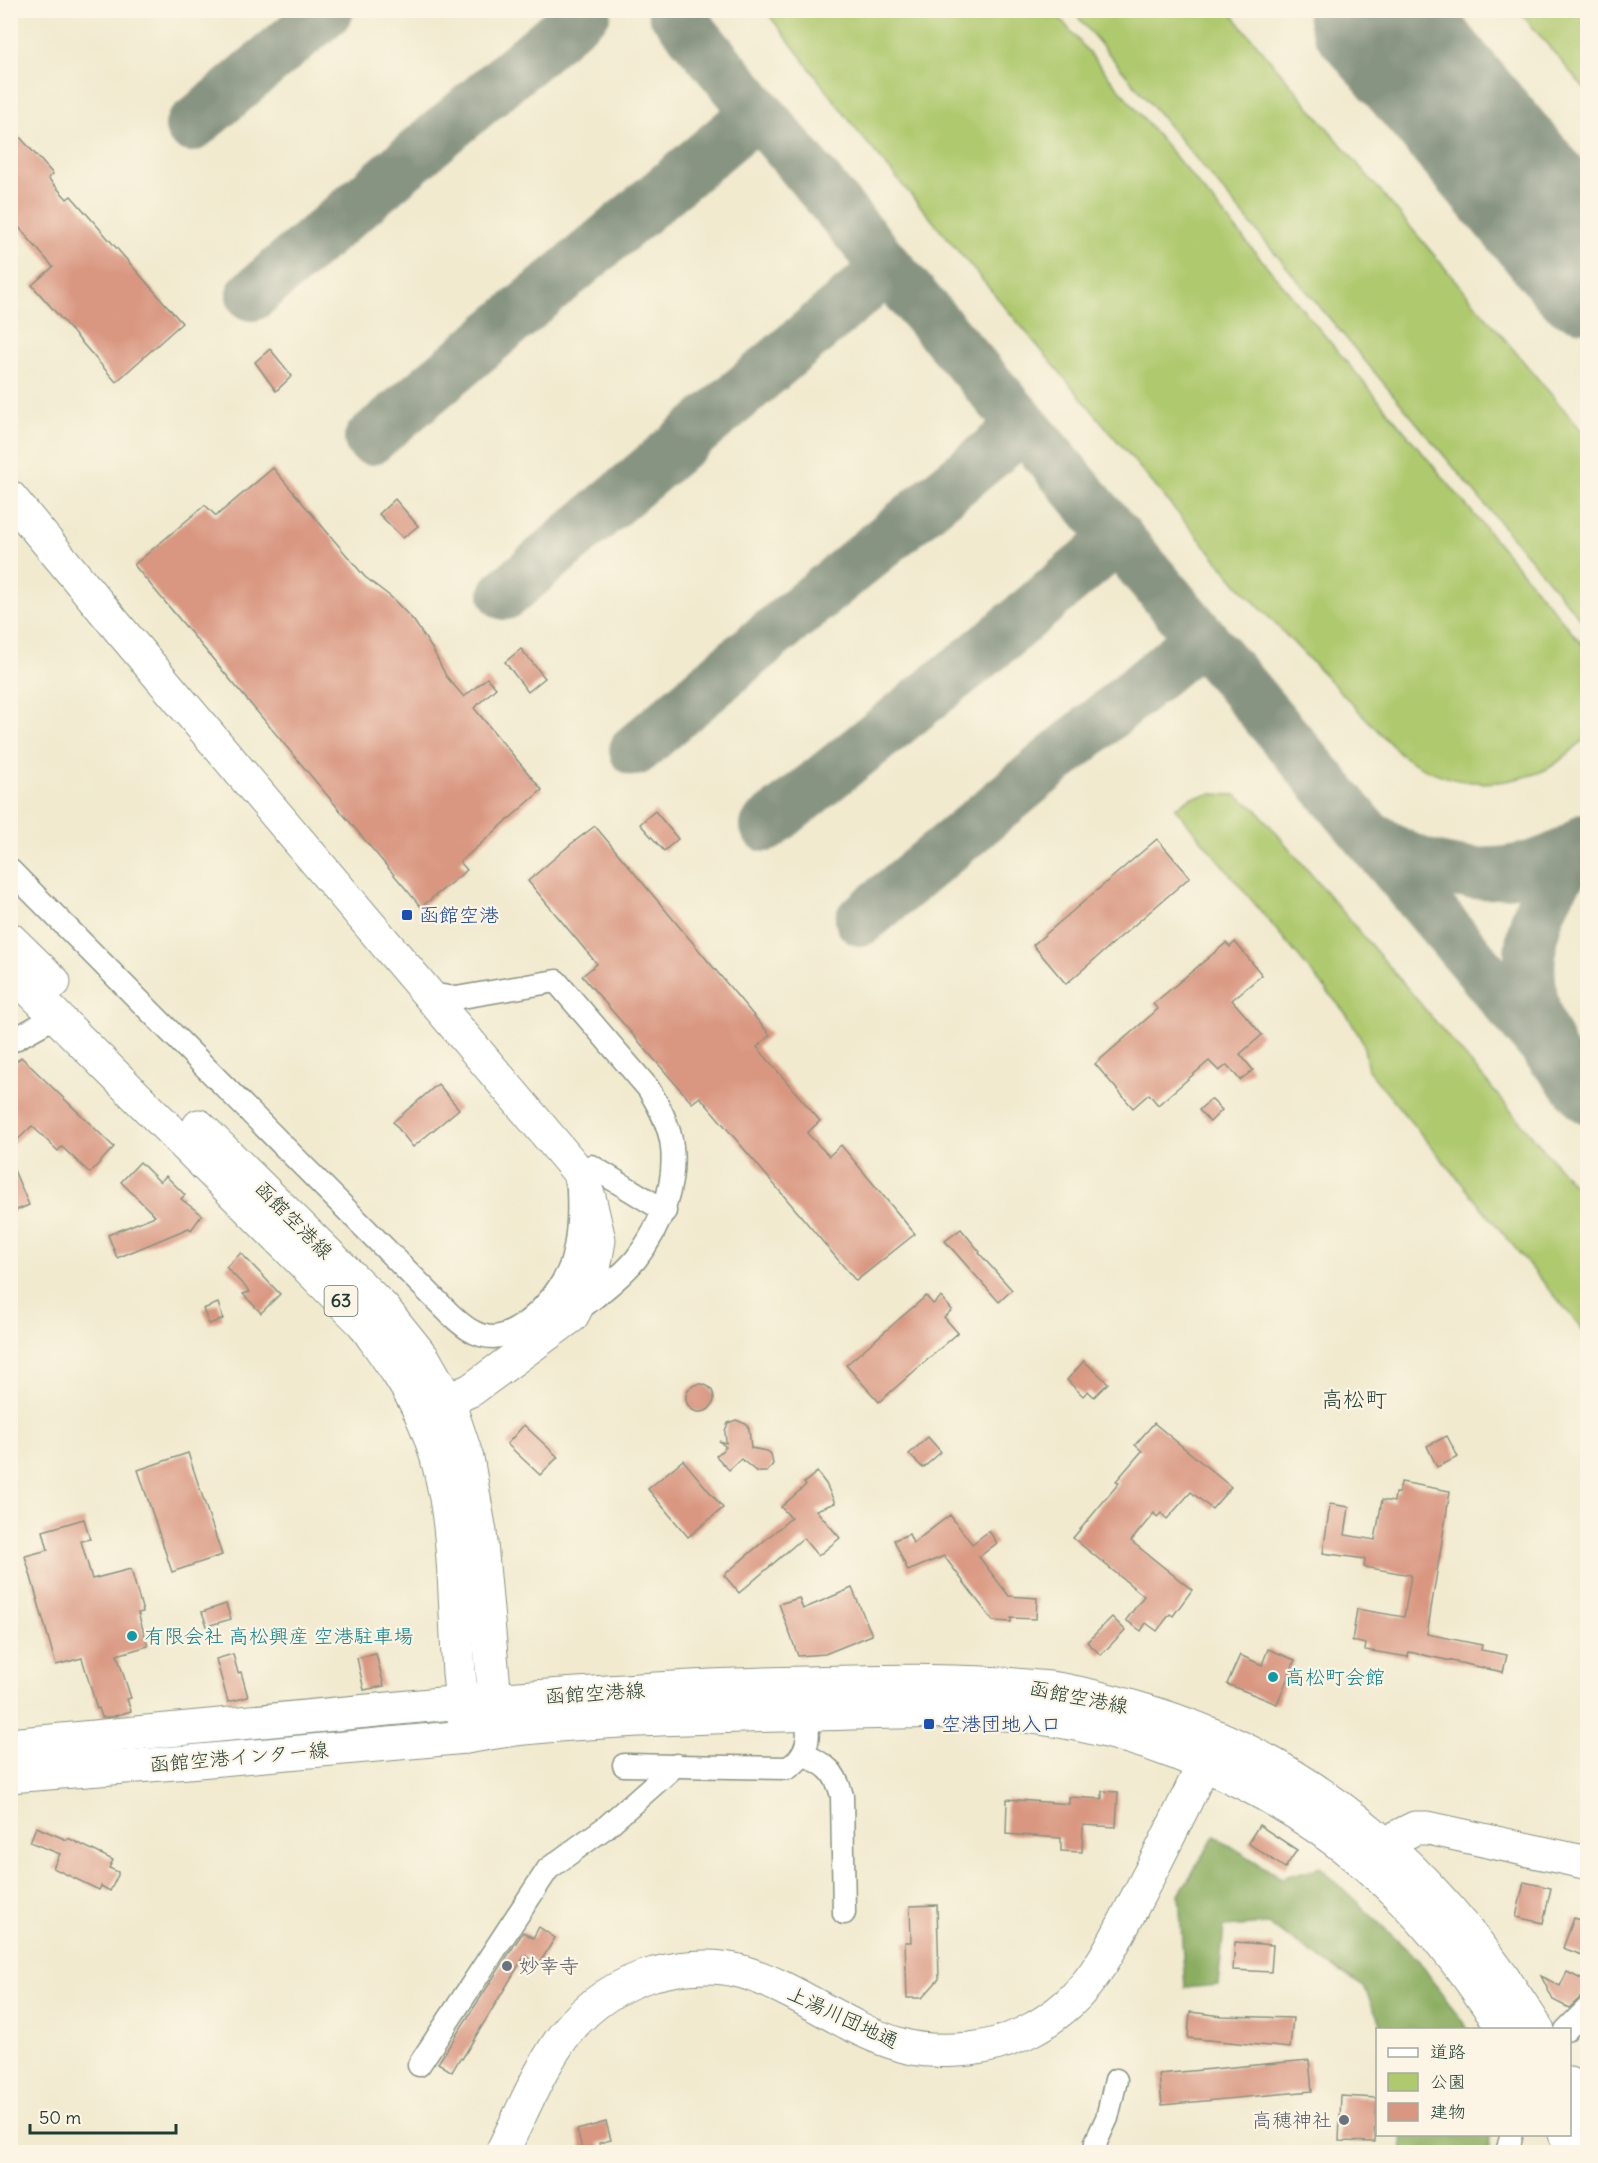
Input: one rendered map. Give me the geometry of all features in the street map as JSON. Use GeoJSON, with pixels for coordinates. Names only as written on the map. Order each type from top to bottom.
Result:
{"type":"FeatureCollection","features":[{"type":"Feature","properties":{"kind":"main road"},"geometry":{"type":"LineString","coordinates":[[10,497],[121,632],[577,1170],[589,1197],[598,1240],[592,1275],[572,1316],[471,1390],[434,1406]]}},
{"type":"Feature","properties":{"kind":"main road","name":"函館空港線"},"geometry":{"type":"LineString","coordinates":[[10,939],[384,1309],[424,1359],[434,1406],[431,1441],[440,1472],[452,1538],[462,1702],[479,1735]]}},
{"type":"Feature","properties":{"kind":"main road","name":"函館空港線"},"geometry":{"type":"LineString","coordinates":[[10,970],[363,1323],[400,1377],[434,1406],[467,1458],[480,1532],[495,1700],[479,1735]]}},
{"type":"Feature","properties":{"kind":"main road","name":"函館空港線"},"geometry":{"type":"LineString","coordinates":[[479,1735],[521,1728],[599,1723],[806,1698],[902,1680],[1051,1688],[1107,1700],[1173,1719],[1218,1736],[1260,1756],[1312,1788],[1387,1846],[1429,1885],[1484,1951],[1537,2028]]}},
{"type":"Feature","properties":{"kind":"main road","name":"函館空港線"},"geometry":{"type":"LineString","coordinates":[[462,1702],[743,1683],[806,1698],[950,1712],[1007,1714],[1070,1724],[1164,1749],[1246,1785],[1288,1809],[1321,1830],[1368,1866],[1438,1938],[1503,2028]]}},
{"type":"Feature","properties":{"kind":"main road","name":"函館空港インター線"},"geometry":{"type":"LineString","coordinates":[[10,1745],[462,1702]]}},
{"type":"Feature","properties":{"kind":"main road","name":"函館空港インター線"},"geometry":{"type":"LineString","coordinates":[[10,1776],[479,1735]]}},
{"type":"Feature","properties":{"kind":"main road","name":"上湯川団地通"},"geometry":{"type":"LineString","coordinates":[[502,2152],[552,2053],[576,2022],[596,2003],[619,1987],[662,1972],[699,1968],[740,1971],[780,1987],[881,2038],[923,2050],[985,2047],[1034,2028],[1069,2003],[1094,1974],[1113,1944],[1218,1736]]}},
{"type":"Feature","properties":{"kind":"main road"},"geometry":{"type":"LineString","coordinates":[[1400,1836],[1414,1828],[1428,1828],[1587,1863]]}},
{"type":"Feature","properties":{"kind":"main road"},"geometry":{"type":"LineString","coordinates":[[1571,2088],[1587,2118]]}},
{"type":"Feature","properties":{"kind":"main road"},"geometry":{"type":"LineString","coordinates":[[1566,2136],[1575,2152]]}},
{"type":"Feature","properties":{"kind":"street"},"geometry":{"type":"LineString","coordinates":[[10,870],[450,1314],[477,1334],[491,1337],[514,1329],[542,1309],[561,1287],[572,1263],[578,1231],[577,1170],[591,1166],[664,1211]]}},
{"type":"Feature","properties":{"kind":"street"},"geometry":{"type":"LineString","coordinates":[[430,994],[456,998],[556,981],[648,1088],[658,1104],[672,1147],[672,1169],[664,1211],[636,1258],[572,1316]]}},
{"type":"Feature","properties":{"kind":"street"},"geometry":{"type":"LineString","coordinates":[[10,1042],[56,1016]]}},
{"type":"Feature","properties":{"kind":"street"},"geometry":{"type":"LineString","coordinates":[[624,1765],[788,1768],[804,1754],[808,1744],[806,1698]]}},
{"type":"Feature","properties":{"kind":"street"},"geometry":{"type":"LineString","coordinates":[[804,1754],[828,1767],[838,1779],[842,1796],[844,1913]]}},
{"type":"Feature","properties":{"kind":"street"},"geometry":{"type":"LineString","coordinates":[[419,2065],[548,1869],[606,1827],[676,1766]]}},
{"type":"Feature","properties":{"kind":"street"},"geometry":{"type":"LineString","coordinates":[[1568,2028],[1587,2008]]}},
{"type":"Feature","properties":{"kind":"street"},"geometry":{"type":"LineString","coordinates":[[1095,2152],[1096,2142],[1107,2118],[1116,2080]]}},
{"type":"Feature","properties":{"kind":"street"},"geometry":{"type":"LineString","coordinates":[[1506,2152],[1511,2136]]}},
{"type":"Feature","properties":{"kind":"green space"},"geometry":{"type":"Polygon","coordinates":[[[766,11],[1054,11],[1587,650],[1587,737],[1547,769],[1530,775],[1489,783],[1443,776],[1401,755],[1239,586],[859,133],[766,11]]]}},
{"type":"Feature","properties":{"kind":"green space"},"geometry":{"type":"Polygon","coordinates":[[[1073,11],[1229,11],[1587,437],[1587,627],[1073,11]]]}},
{"type":"Feature","properties":{"kind":"green space"},"geometry":{"type":"Polygon","coordinates":[[[1519,11],[1587,11],[1587,92],[1519,11]]]}},
{"type":"Feature","properties":{"kind":"green space"},"geometry":{"type":"Polygon","coordinates":[[[1211,794],[1235,795],[1256,809],[1587,1201],[1587,1335],[1368,1070],[1363,1043],[1347,1015],[1175,808],[1192,797],[1211,794]]]}},
{"type":"Feature","properties":{"kind":"green space"},"geometry":{"type":"Polygon","coordinates":[[[1215,1836],[1281,1878],[1320,1867],[1419,1961],[1466,2028],[1383,2028],[1364,1987],[1268,1924],[1224,1927],[1218,1985],[1185,1988],[1179,1894],[1215,1836]]]}},
{"type":"Feature","properties":{"kind":"green space"},"geometry":{"type":"Polygon","coordinates":[[[1402,2136],[1490,2136],[1489,2152],[1403,2152],[1402,2136]]]}},
{"type":"Feature","properties":{"kind":"building"},"geometry":{"type":"Polygon","coordinates":[[[10,126],[53,174],[48,178],[67,199],[71,196],[182,323],[116,382],[32,285],[53,267],[10,217],[10,126]]]}},
{"type":"Feature","properties":{"kind":"building"},"geometry":{"type":"Polygon","coordinates":[[[270,349],[292,376],[276,391],[255,362],[270,349]]]}},
{"type":"Feature","properties":{"kind":"building"},"geometry":{"type":"Polygon","coordinates":[[[273,468],[365,577],[391,597],[414,621],[433,650],[446,676],[464,697],[487,678],[496,688],[474,708],[542,790],[460,862],[467,870],[421,907],[134,565],[205,505],[216,516],[273,468]]]}},
{"type":"Feature","properties":{"kind":"building"},"geometry":{"type":"Polygon","coordinates":[[[395,499],[418,526],[403,538],[379,514],[395,499]]]}},
{"type":"Feature","properties":{"kind":"building"},"geometry":{"type":"Polygon","coordinates":[[[521,649],[545,678],[528,692],[505,662],[521,649]]]}},
{"type":"Feature","properties":{"kind":"building"},"geometry":{"type":"Polygon","coordinates":[[[655,811],[678,839],[664,851],[640,824],[655,811]]]}},
{"type":"Feature","properties":{"kind":"building"},"geometry":{"type":"Polygon","coordinates":[[[595,826],[770,1035],[757,1047],[820,1121],[807,1133],[829,1156],[841,1145],[915,1234],[856,1281],[700,1097],[692,1103],[582,976],[597,964],[528,881],[595,826]]]}},
{"type":"Feature","properties":{"kind":"building"},"geometry":{"type":"Polygon","coordinates":[[[1157,839],[1190,877],[1066,984],[1033,945],[1157,839]]]}},
{"type":"Feature","properties":{"kind":"building"},"geometry":{"type":"Polygon","coordinates":[[[1235,942],[1262,975],[1232,1000],[1262,1035],[1240,1054],[1253,1070],[1240,1080],[1227,1065],[1219,1071],[1209,1061],[1158,1105],[1149,1094],[1133,1108],[1095,1064],[1158,1009],[1153,1004],[1226,943],[1230,947],[1235,942]]]}},
{"type":"Feature","properties":{"kind":"building"},"geometry":{"type":"Polygon","coordinates":[[[21,1057],[114,1147],[90,1173],[62,1147],[58,1151],[32,1126],[10,1147],[10,1068],[21,1057]]]}},
{"type":"Feature","properties":{"kind":"building"},"geometry":{"type":"Polygon","coordinates":[[[438,1084],[459,1109],[413,1147],[393,1122],[438,1084]]]}},
{"type":"Feature","properties":{"kind":"building"},"geometry":{"type":"Polygon","coordinates":[[[1211,1099],[1222,1110],[1210,1122],[1199,1110],[1211,1099]]]}},
{"type":"Feature","properties":{"kind":"building"},"geometry":{"type":"Polygon","coordinates":[[[10,1161],[29,1205],[10,1213],[10,1161]]]}},
{"type":"Feature","properties":{"kind":"building"},"geometry":{"type":"Polygon","coordinates":[[[140,1162],[160,1182],[166,1176],[185,1195],[181,1199],[202,1215],[191,1230],[189,1228],[117,1258],[108,1235],[155,1216],[121,1182],[140,1162]]]}},
{"type":"Feature","properties":{"kind":"building"},"geometry":{"type":"Polygon","coordinates":[[[961,1229],[1012,1290],[999,1302],[945,1241],[961,1229]]]}},
{"type":"Feature","properties":{"kind":"building"},"geometry":{"type":"Polygon","coordinates":[[[241,1253],[280,1294],[261,1313],[243,1294],[250,1292],[226,1267],[241,1253]]]}},
{"type":"Feature","properties":{"kind":"building"},"geometry":{"type":"Polygon","coordinates":[[[926,1296],[933,1304],[941,1297],[952,1310],[944,1317],[958,1333],[879,1402],[846,1365],[926,1296]]]}},
{"type":"Feature","properties":{"kind":"building"},"geometry":{"type":"Polygon","coordinates":[[[218,1303],[223,1319],[209,1324],[203,1309],[218,1303]]]}},
{"type":"Feature","properties":{"kind":"building"},"geometry":{"type":"Polygon","coordinates":[[[1084,1361],[1108,1383],[1094,1397],[1088,1391],[1083,1396],[1067,1380],[1084,1361]]]}},
{"type":"Feature","properties":{"kind":"building"},"geometry":{"type":"Polygon","coordinates":[[[700,1384],[710,1388],[714,1398],[710,1408],[700,1412],[690,1408],[686,1398],[690,1388],[700,1384]]]}},
{"type":"Feature","properties":{"kind":"building"},"geometry":{"type":"Polygon","coordinates":[[[736,1420],[746,1424],[749,1429],[751,1448],[771,1454],[773,1464],[767,1472],[757,1472],[741,1459],[729,1470],[716,1456],[726,1447],[719,1441],[726,1443],[725,1431],[728,1423],[736,1420]]]}},
{"type":"Feature","properties":{"kind":"building"},"geometry":{"type":"Polygon","coordinates":[[[1154,1423],[1231,1487],[1212,1509],[1191,1492],[1167,1519],[1161,1513],[1157,1517],[1154,1513],[1131,1541],[1192,1590],[1173,1616],[1170,1614],[1157,1631],[1146,1623],[1141,1631],[1126,1620],[1144,1596],[1073,1538],[1119,1483],[1116,1481],[1142,1451],[1135,1445],[1154,1423]]]}},
{"type":"Feature","properties":{"kind":"building"},"geometry":{"type":"Polygon","coordinates":[[[524,1425],[558,1457],[540,1475],[507,1444],[524,1425]]]}},
{"type":"Feature","properties":{"kind":"building"},"geometry":{"type":"Polygon","coordinates":[[[1447,1436],[1458,1457],[1437,1467],[1427,1446],[1447,1436]]]}},
{"type":"Feature","properties":{"kind":"building"},"geometry":{"type":"Polygon","coordinates":[[[928,1437],[941,1452],[923,1468],[909,1454],[928,1437]]]}},
{"type":"Feature","properties":{"kind":"building"},"geometry":{"type":"Polygon","coordinates":[[[188,1453],[222,1555],[172,1572],[138,1470],[188,1453]]]}},
{"type":"Feature","properties":{"kind":"building"},"geometry":{"type":"Polygon","coordinates":[[[683,1460],[723,1508],[688,1537],[648,1489],[683,1460]]]}},
{"type":"Feature","properties":{"kind":"building"},"geometry":{"type":"Polygon","coordinates":[[[817,1472],[835,1503],[816,1510],[840,1538],[818,1556],[803,1538],[739,1593],[724,1575],[791,1518],[781,1507],[817,1472]]]}},
{"type":"Feature","properties":{"kind":"building"},"geometry":{"type":"Polygon","coordinates":[[[1401,1482],[1450,1491],[1427,1634],[1482,1645],[1481,1650],[1507,1655],[1503,1672],[1409,1652],[1408,1657],[1365,1650],[1366,1644],[1352,1641],[1357,1609],[1404,1617],[1411,1575],[1364,1567],[1365,1559],[1323,1553],[1330,1504],[1349,1507],[1345,1535],[1375,1540],[1382,1500],[1394,1502],[1395,1493],[1399,1493],[1401,1482]]]}},
{"type":"Feature","properties":{"kind":"building"},"geometry":{"type":"Polygon","coordinates":[[[950,1515],[972,1544],[989,1531],[997,1543],[979,1557],[1009,1596],[1037,1598],[1036,1619],[1011,1618],[1011,1622],[993,1621],[944,1556],[908,1571],[894,1540],[909,1534],[913,1543],[950,1515]]]}},
{"type":"Feature","properties":{"kind":"building"},"geometry":{"type":"Polygon","coordinates":[[[84,1519],[90,1539],[81,1541],[92,1579],[131,1569],[143,1612],[138,1613],[148,1646],[117,1655],[131,1698],[127,1699],[131,1711],[111,1717],[102,1717],[99,1708],[97,1709],[82,1658],[56,1665],[25,1556],[48,1550],[43,1531],[84,1519]]]}},
{"type":"Feature","properties":{"kind":"building"},"geometry":{"type":"Polygon","coordinates":[[[852,1588],[872,1635],[825,1654],[798,1656],[779,1604],[799,1598],[803,1609],[852,1588]]]}},
{"type":"Feature","properties":{"kind":"building"},"geometry":{"type":"Polygon","coordinates":[[[226,1604],[231,1619],[207,1626],[202,1612],[226,1604]]]}},
{"type":"Feature","properties":{"kind":"building"},"geometry":{"type":"Polygon","coordinates":[[[1112,1617],[1125,1630],[1101,1655],[1087,1642],[1112,1617]]]}},
{"type":"Feature","properties":{"kind":"building","name":"高松町会館"},"geometry":{"type":"Polygon","coordinates":[[[1268,1649],[1295,1660],[1277,1704],[1227,1684],[1240,1655],[1262,1665],[1268,1649]]]}},
{"type":"Feature","properties":{"kind":"building"},"geometry":{"type":"Polygon","coordinates":[[[233,1654],[248,1697],[228,1702],[216,1659],[233,1654]]]}},
{"type":"Feature","properties":{"kind":"building"},"geometry":{"type":"Polygon","coordinates":[[[376,1654],[384,1686],[364,1690],[357,1658],[376,1654]]]}},
{"type":"Feature","properties":{"kind":"building"},"geometry":{"type":"Polygon","coordinates":[[[1102,1791],[1118,1792],[1116,1827],[1083,1825],[1082,1852],[1061,1851],[1061,1838],[1006,1834],[1007,1799],[1069,1804],[1069,1797],[1102,1799],[1102,1791]]]}},
{"type":"Feature","properties":{"kind":"building"},"geometry":{"type":"Polygon","coordinates":[[[1259,1825],[1297,1850],[1285,1868],[1248,1843],[1259,1825]]]}},
{"type":"Feature","properties":{"kind":"building"},"geometry":{"type":"Polygon","coordinates":[[[36,1827],[67,1840],[68,1838],[113,1860],[109,1868],[118,1872],[118,1875],[110,1891],[101,1886],[99,1890],[53,1868],[60,1854],[30,1842],[36,1827]]]}},
{"type":"Feature","properties":{"kind":"building"},"geometry":{"type":"Polygon","coordinates":[[[1524,1882],[1551,1888],[1543,1923],[1516,1917],[1524,1882]]]}},
{"type":"Feature","properties":{"kind":"building"},"geometry":{"type":"Polygon","coordinates":[[[937,1905],[939,1979],[922,1998],[907,1998],[905,1942],[911,1942],[910,1906],[937,1905]]]}},
{"type":"Feature","properties":{"kind":"building"},"geometry":{"type":"Polygon","coordinates":[[[1574,1918],[1587,1922],[1587,1957],[1563,1948],[1574,1918]]]}},
{"type":"Feature","properties":{"kind":"building"},"geometry":{"type":"Polygon","coordinates":[[[539,1927],[555,1938],[539,1964],[525,1955],[452,2072],[438,2063],[523,1932],[533,1938],[539,1927]]]}},
{"type":"Feature","properties":{"kind":"building"},"geometry":{"type":"Polygon","coordinates":[[[1235,1942],[1273,1945],[1271,1972],[1233,1970],[1235,1942]]]}},
{"type":"Feature","properties":{"kind":"building"},"geometry":{"type":"Polygon","coordinates":[[[1567,1972],[1587,1982],[1581,1997],[1569,2008],[1553,2000],[1541,1976],[1560,1986],[1567,1972]]]}},
{"type":"Feature","properties":{"kind":"building"},"geometry":{"type":"Polygon","coordinates":[[[1190,2012],[1223,2016],[1293,2018],[1290,2048],[1188,2038],[1190,2012]]]}},
{"type":"Feature","properties":{"kind":"building"},"geometry":{"type":"Polygon","coordinates":[[[1309,2060],[1312,2091],[1162,2105],[1159,2074],[1309,2060]]]}},
{"type":"Feature","properties":{"kind":"building"},"geometry":{"type":"Polygon","coordinates":[[[1341,2096],[1376,2098],[1375,2142],[1339,2141],[1341,2096]]]}},
{"type":"Feature","properties":{"kind":"building"},"geometry":{"type":"Polygon","coordinates":[[[606,2122],[611,2140],[599,2143],[600,2148],[583,2152],[577,2130],[606,2122]]]}},
{"type":"Feature","properties":{"kind":"taxiway"},"geometry":{"type":"LineString","coordinates":[[191,126],[328,10]]}},
{"type":"Feature","properties":{"kind":"taxiway"},"geometry":{"type":"LineString","coordinates":[[252,295],[586,10]]}},
{"type":"Feature","properties":{"kind":"taxiway"},"geometry":{"type":"LineString","coordinates":[[673,10],[1588,1098]]}},
{"type":"Feature","properties":{"kind":"taxiway"},"geometry":{"type":"LineString","coordinates":[[370,439],[758,112]]}},
{"type":"Feature","properties":{"kind":"taxiway"},"geometry":{"type":"LineString","coordinates":[[505,594],[888,268]]}},
{"type":"Feature","properties":{"kind":"taxiway"},"geometry":{"type":"LineString","coordinates":[[635,750],[739,661],[1024,426]]}},
{"type":"Feature","properties":{"kind":"taxiway"},"geometry":{"type":"LineString","coordinates":[[766,826],[988,648],[1118,538]]}},
{"type":"Feature","properties":{"kind":"taxiway"},"geometry":{"type":"LineString","coordinates":[[861,920],[1201,638]]}},
{"type":"Feature","properties":{"kind":"taxiway"},"geometry":{"type":"LineString","coordinates":[[1377,840],[1400,855],[1426,865],[1482,874],[1539,865],[1565,854],[1588,838]]}},
{"type":"Feature","properties":{"kind":"taxiway"},"geometry":{"type":"LineString","coordinates":[[1547,1041],[1531,994],[1531,942],[1540,910],[1549,892],[1582,843]]}},
{"type":"Feature","properties":{"kind":"runway"},"geometry":{"type":"LineString","coordinates":[[1372,10],[1588,267]]}},
{"type":"Feature","properties":{"kind":"place","name":"函館空港"},"geometry":{"type":"Point","coordinates":[407,915]}},
{"type":"Feature","properties":{"kind":"place","name":"有限会社 高松興産 空港駐車場"},"geometry":{"type":"Point","coordinates":[132,1636]}},
{"type":"Feature","properties":{"kind":"place","name":"高松町会館"},"geometry":{"type":"Point","coordinates":[1273,1677]}},
{"type":"Feature","properties":{"kind":"place","name":"空港団地入口"},"geometry":{"type":"Point","coordinates":[929,1724]}},
{"type":"Feature","properties":{"kind":"place","name":"妙幸寺"},"geometry":{"type":"Point","coordinates":[507,1966]}},
{"type":"Feature","properties":{"kind":"place","name":"高穂神社"},"geometry":{"type":"Point","coordinates":[1344,2120]}},
{"type":"Feature","properties":{"kind":"district","name":"高松町"},"geometry":{"type":"Point","coordinates":[1354,1399]}}]}
